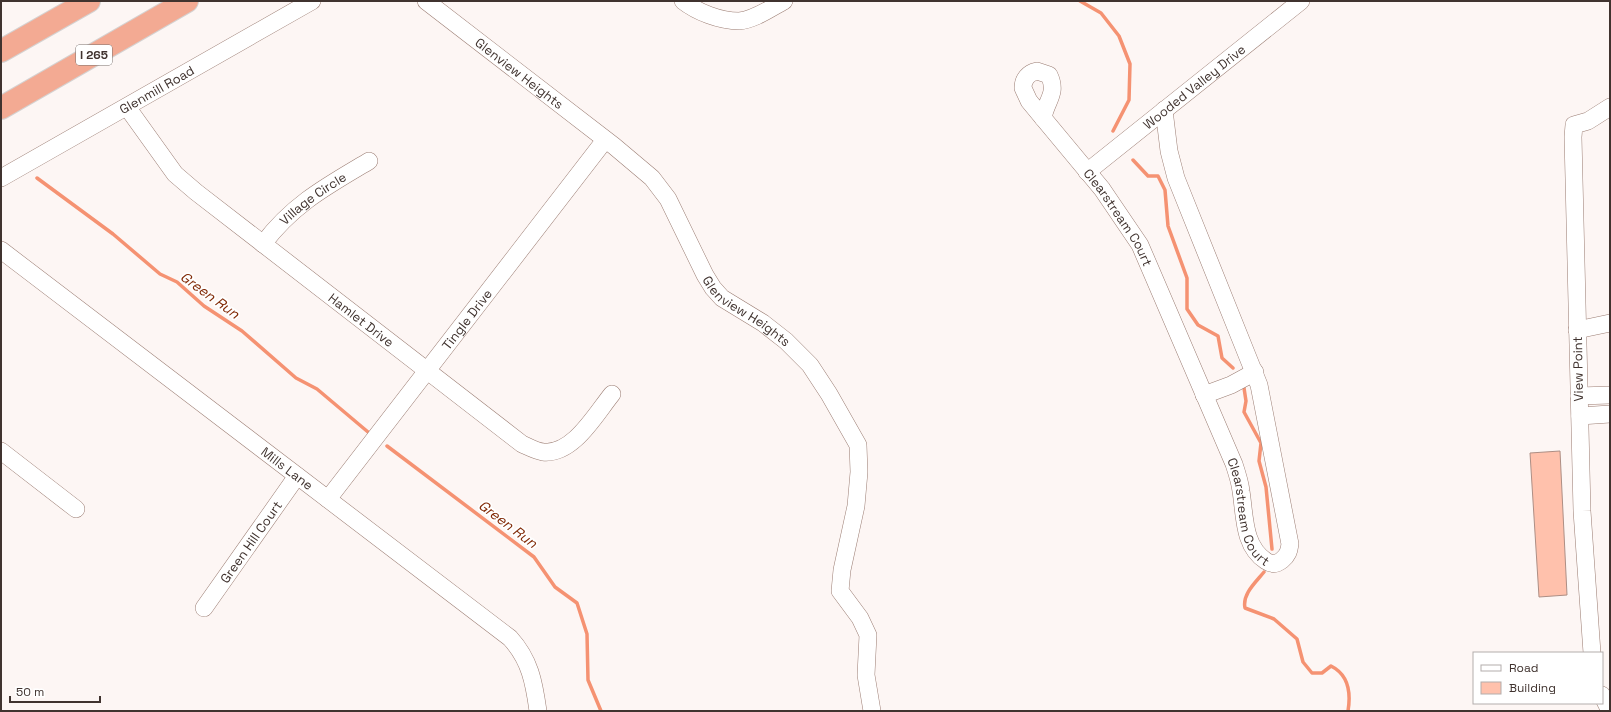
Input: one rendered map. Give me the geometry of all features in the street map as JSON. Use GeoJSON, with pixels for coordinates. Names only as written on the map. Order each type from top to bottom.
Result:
{"type":"FeatureCollection","features":[{"type":"Feature","properties":{"kind":"highway"},"geometry":{"type":"LineString","coordinates":[[1,51],[89,1]]}},
{"type":"Feature","properties":{"kind":"highway","name":"I 265"},"geometry":{"type":"LineString","coordinates":[[1,108],[187,1]]}},
{"type":"Feature","properties":{"kind":"street","name":"Glenmill Road"},"geometry":{"type":"LineString","coordinates":[[1,178],[312,1]]}},
{"type":"Feature","properties":{"kind":"street","name":"Glenview Heights"},"geometry":{"type":"LineString","coordinates":[[426,1],[643,169],[668,199],[705,275],[722,298],[763,323],[786,341],[810,365],[829,394],[858,444],[859,472],[856,506],[842,570],[840,592],[860,618],[868,635],[866,675],[872,711]]}},
{"type":"Feature","properties":{"kind":"street"},"geometry":{"type":"LineString","coordinates":[[683,1],[712,16],[739,21],[763,13],[784,1]]}},
{"type":"Feature","properties":{"kind":"street","name":"Wooded Valley Drive"},"geometry":{"type":"LineString","coordinates":[[1087,172],[1297,2]]}},
{"type":"Feature","properties":{"kind":"street","name":"Hamlet Drive"},"geometry":{"type":"LineString","coordinates":[[127,107],[175,174],[196,192],[522,444],[542,452],[561,449],[570,444],[576,438],[612,394]]}},
{"type":"Feature","properties":{"kind":"street","name":"View Point"},"geometry":{"type":"LineString","coordinates":[[1592,652],[1582,511],[1574,125],[1588,121],[1610,107]]}},
{"type":"Feature","properties":{"kind":"street","name":"Clearstream Court"},"geometry":{"type":"LineString","coordinates":[[1043,118],[1126,222],[1140,246],[1238,477],[1248,538],[1258,556],[1270,564],[1276,564],[1286,556],[1290,544],[1268,428],[1254,372],[1187,209],[1176,178],[1169,151],[1164,110]]}},
{"type":"Feature","properties":{"kind":"street","name":"Tingle Drive"},"geometry":{"type":"LineString","coordinates":[[328,499],[605,140]]}},
{"type":"Feature","properties":{"kind":"street","name":"Village Circle"},"geometry":{"type":"LineString","coordinates":[[263,244],[291,212],[308,198],[369,161]]}},
{"type":"Feature","properties":{"kind":"street","name":"Mills Lane"},"geometry":{"type":"LineString","coordinates":[[1,250],[510,638],[524,655],[535,689],[538,711]]}},
{"type":"Feature","properties":{"kind":"street"},"geometry":{"type":"LineString","coordinates":[[1578,330],[1610,323]]}},
{"type":"Feature","properties":{"kind":"street"},"geometry":{"type":"LineString","coordinates":[[1204,395],[1231,385],[1254,372]]}},
{"type":"Feature","properties":{"kind":"street"},"geometry":{"type":"LineString","coordinates":[[1579,396],[1610,395]]}},
{"type":"Feature","properties":{"kind":"street"},"geometry":{"type":"LineString","coordinates":[[1580,416],[1610,414]]}},
{"type":"Feature","properties":{"kind":"street"},"geometry":{"type":"LineString","coordinates":[[1,451],[76,509]]}},
{"type":"Feature","properties":{"kind":"street","name":"Green Hill Court"},"geometry":{"type":"LineString","coordinates":[[204,608],[297,476]]}},
{"type":"Feature","properties":{"kind":"street"},"geometry":{"type":"LineString","coordinates":[[1603,697],[1610,711]]}},
{"type":"Feature","properties":{"kind":"building"},"geometry":{"type":"Polygon","coordinates":[[[1560,451],[1567,595],[1539,597],[1530,453],[1560,451]]]}},
{"type":"Feature","properties":{"kind":"waterway"},"geometry":{"type":"LineString","coordinates":[[1080,1],[1101,13],[1119,36],[1130,64],[1129,100],[1113,131]]}},
{"type":"Feature","properties":{"kind":"waterway"},"geometry":{"type":"LineString","coordinates":[[1133,160],[1148,176],[1158,176],[1165,190],[1168,226],[1187,278],[1187,309],[1198,325],[1218,336],[1222,358],[1233,368]]}},
{"type":"Feature","properties":{"kind":"waterway","name":"Green Run"},"geometry":{"type":"LineString","coordinates":[[37,178],[113,234],[160,274],[177,282],[204,306],[242,331],[296,378],[317,389],[368,432]]}},
{"type":"Feature","properties":{"kind":"waterway"},"geometry":{"type":"LineString","coordinates":[[1244,388],[1246,401],[1244,412],[1261,443],[1259,461],[1266,487],[1272,549]]}},
{"type":"Feature","properties":{"kind":"waterway","name":"Green Run"},"geometry":{"type":"LineString","coordinates":[[387,446],[534,557],[555,587],[577,603],[587,634],[588,680],[601,711]]}},
{"type":"Feature","properties":{"kind":"waterway"},"geometry":{"type":"LineString","coordinates":[[1264,572],[1248,593],[1245,608],[1274,619],[1297,639],[1303,662],[1312,673],[1322,673],[1331,666],[1342,674],[1349,691],[1348,711]]}}]}
